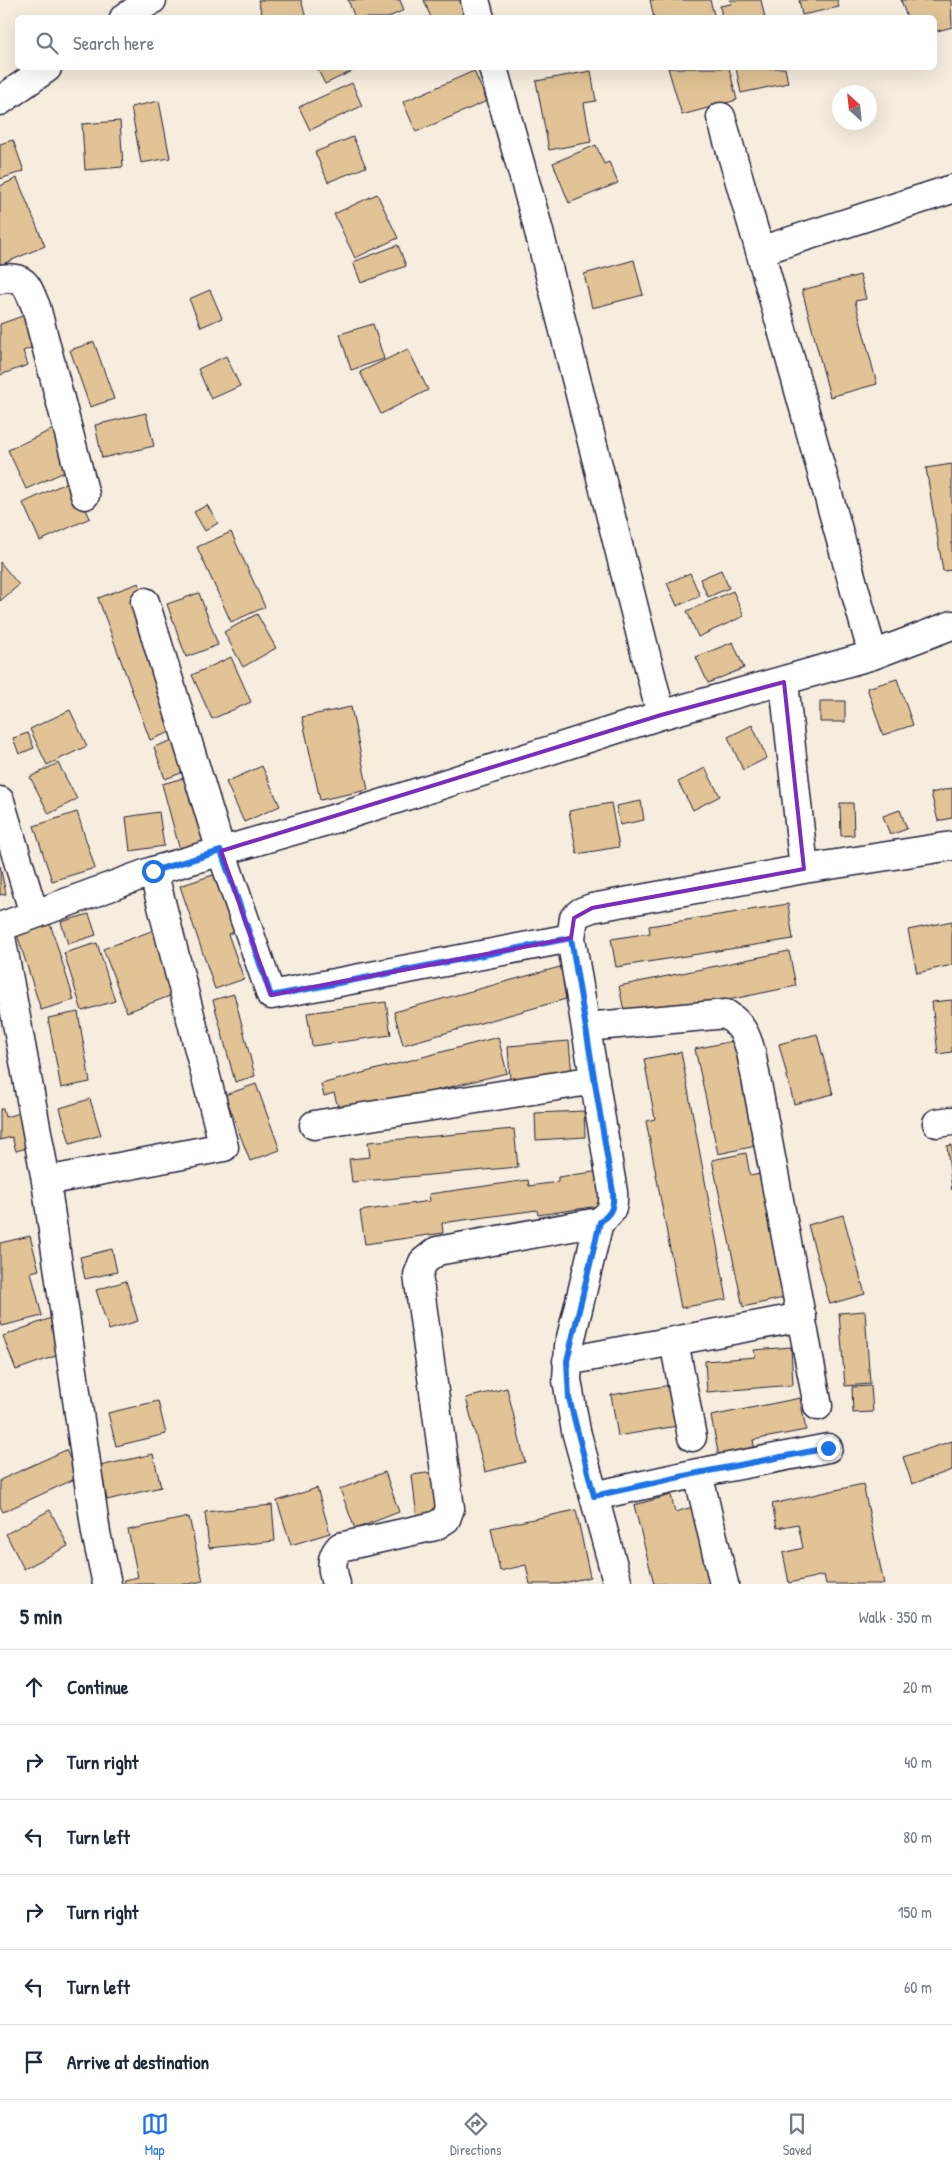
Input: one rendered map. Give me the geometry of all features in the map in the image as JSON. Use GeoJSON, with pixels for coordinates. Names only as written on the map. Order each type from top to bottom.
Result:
{"type":"FeatureCollection","features":[{"type":"Feature","properties":{"kind":"street"},"geometry":{"type":"LineString","coordinates":[[129,15],[152,0]]}},
{"type":"Feature","properties":{"kind":"street"},"geometry":{"type":"LineString","coordinates":[[475,0],[479,15]]}},
{"type":"Feature","properties":{"kind":"street"},"geometry":{"type":"LineString","coordinates":[[0,101],[44,70]]}},
{"type":"Feature","properties":{"kind":"street"},"geometry":{"type":"LineString","coordinates":[[494,70],[538,230],[661,715]]}},
{"type":"Feature","properties":{"kind":"street"},"geometry":{"type":"LineString","coordinates":[[721,117],[873,655]]}},
{"type":"Feature","properties":{"kind":"street"},"geometry":{"type":"LineString","coordinates":[[760,251],[952,188]]}},
{"type":"Feature","properties":{"kind":"street"},"geometry":{"type":"LineString","coordinates":[[0,279],[13,277],[21,279],[31,294],[85,496]]}},
{"type":"Feature","properties":{"kind":"street"},"geometry":{"type":"LineString","coordinates":[[145,602],[221,851],[271,996],[571,938]]}},
{"type":"Feature","properties":{"kind":"street"},"geometry":{"type":"LineString","coordinates":[[107,1584],[94,1523],[46,1181],[0,929],[34,914],[153,871],[350,814],[661,715],[784,682],[873,655],[952,625]]}},
{"type":"Feature","properties":{"kind":"street"},"geometry":{"type":"LineString","coordinates":[[784,682],[804,869]]}},
{"type":"Feature","properties":{"kind":"street"},"geometry":{"type":"LineString","coordinates":[[0,802],[34,914]]}},
{"type":"Feature","properties":{"kind":"street"},"geometry":{"type":"LineString","coordinates":[[336,1584],[332,1568],[333,1555],[340,1547],[435,1526],[446,1519],[450,1508],[418,1275],[423,1262],[437,1251],[600,1222],[609,1215],[614,1206],[571,938],[571,927],[574,918],[581,912],[592,908],[804,869],[952,846]]}},
{"type":"Feature","properties":{"kind":"street"},"geometry":{"type":"LineString","coordinates":[[46,1181],[224,1147],[153,871]]}},
{"type":"Feature","properties":{"kind":"street"},"geometry":{"type":"LineString","coordinates":[[586,1027],[726,1014],[738,1022],[746,1034],[818,1406]]}},
{"type":"Feature","properties":{"kind":"street"},"geometry":{"type":"LineString","coordinates":[[314,1124],[595,1080]]}},
{"type":"Feature","properties":{"kind":"street"},"geometry":{"type":"LineString","coordinates":[[600,1222],[567,1361],[569,1398],[618,1584]]}},
{"type":"Feature","properties":{"kind":"street"},"geometry":{"type":"LineString","coordinates":[[567,1361],[802,1317]]}},
{"type":"Feature","properties":{"kind":"street"},"geometry":{"type":"LineString","coordinates":[[674,1341],[692,1437]]}},
{"type":"Feature","properties":{"kind":"street"},"geometry":{"type":"LineString","coordinates":[[594,1496],[698,1473],[828,1448]]}},
{"type":"Feature","properties":{"kind":"street"},"geometry":{"type":"LineString","coordinates":[[698,1473],[724,1584]]}},
{"type":"Feature","properties":{"kind":"highlighted area"},"geometry":{"type":"Polygon","coordinates":[[[784,682],[804,869],[592,908],[574,918],[571,938],[271,995],[221,851],[661,715],[784,682]]]}},
{"type":"Feature","properties":{"kind":"building"},"geometry":{"type":"Polygon","coordinates":[[[258,0],[301,0],[305,15],[262,15],[258,0]]]}},
{"type":"Feature","properties":{"kind":"building"},"geometry":{"type":"Polygon","coordinates":[[[348,0],[400,0],[404,10],[393,15],[354,15],[348,0]]]}},
{"type":"Feature","properties":{"kind":"building"},"geometry":{"type":"Polygon","coordinates":[[[424,0],[477,0],[480,9],[465,15],[430,15],[424,0]]]}},
{"type":"Feature","properties":{"kind":"building"},"geometry":{"type":"Polygon","coordinates":[[[650,0],[710,0],[714,15],[653,15],[650,0]]]}},
{"type":"Feature","properties":{"kind":"building"},"geometry":{"type":"Polygon","coordinates":[[[730,0],[761,0],[764,15],[722,15],[720,6],[731,4],[730,0]]]}},
{"type":"Feature","properties":{"kind":"building"},"geometry":{"type":"Polygon","coordinates":[[[799,0],[837,0],[839,7],[802,15],[799,0]]]}},
{"type":"Feature","properties":{"kind":"building"},"geometry":{"type":"Polygon","coordinates":[[[901,0],[951,0],[952,27],[937,31],[937,15],[906,15],[901,0]]]}},
{"type":"Feature","properties":{"kind":"building"},"geometry":{"type":"Polygon","coordinates":[[[318,70],[355,70],[325,84],[318,70]]]}},
{"type":"Feature","properties":{"kind":"building"},"geometry":{"type":"Polygon","coordinates":[[[669,70],[730,70],[737,100],[682,115],[669,70]]]}},
{"type":"Feature","properties":{"kind":"building"},"geometry":{"type":"Polygon","coordinates":[[[736,70],[785,70],[788,83],[741,93],[736,70]]]}},
{"type":"Feature","properties":{"kind":"building"},"geometry":{"type":"Polygon","coordinates":[[[474,71],[487,101],[416,132],[403,102],[474,71]]]}},
{"type":"Feature","properties":{"kind":"building"},"geometry":{"type":"Polygon","coordinates":[[[591,71],[596,101],[584,103],[591,142],[549,150],[536,81],[591,71]]]}},
{"type":"Feature","properties":{"kind":"building"},"geometry":{"type":"Polygon","coordinates":[[[352,83],[362,106],[310,130],[299,107],[352,83]]]}},
{"type":"Feature","properties":{"kind":"building"},"geometry":{"type":"Polygon","coordinates":[[[159,101],[170,158],[141,163],[131,107],[159,101]]]}},
{"type":"Feature","properties":{"kind":"building"},"geometry":{"type":"Polygon","coordinates":[[[120,121],[123,167],[85,170],[82,124],[120,121]]]}},
{"type":"Feature","properties":{"kind":"building"},"geometry":{"type":"Polygon","coordinates":[[[353,137],[366,167],[328,182],[315,152],[353,137]]]}},
{"type":"Feature","properties":{"kind":"building"},"geometry":{"type":"Polygon","coordinates":[[[13,140],[24,171],[0,179],[0,144],[13,140]]]}},
{"type":"Feature","properties":{"kind":"building"},"geometry":{"type":"Polygon","coordinates":[[[596,145],[604,164],[609,162],[618,183],[569,203],[553,163],[596,145]]]}},
{"type":"Feature","properties":{"kind":"building"},"geometry":{"type":"Polygon","coordinates":[[[17,178],[45,246],[0,265],[0,186],[17,178]]]}},
{"type":"Feature","properties":{"kind":"building"},"geometry":{"type":"Polygon","coordinates":[[[377,194],[398,238],[355,258],[334,214],[377,194]]]}},
{"type":"Feature","properties":{"kind":"building"},"geometry":{"type":"Polygon","coordinates":[[[398,245],[406,266],[361,283],[353,262],[398,245]]]}},
{"type":"Feature","properties":{"kind":"building"},"geometry":{"type":"Polygon","coordinates":[[[634,260],[643,295],[592,308],[584,274],[634,260]]]}},
{"type":"Feature","properties":{"kind":"building"},"geometry":{"type":"Polygon","coordinates":[[[860,275],[866,299],[855,301],[877,384],[830,397],[802,290],[860,275]]]}},
{"type":"Feature","properties":{"kind":"building"},"geometry":{"type":"Polygon","coordinates":[[[210,290],[222,318],[201,327],[189,299],[210,290]]]}},
{"type":"Feature","properties":{"kind":"building"},"geometry":{"type":"Polygon","coordinates":[[[31,313],[42,344],[23,351],[28,365],[0,375],[0,324],[31,313]]]}},
{"type":"Feature","properties":{"kind":"building"},"geometry":{"type":"Polygon","coordinates":[[[373,324],[384,359],[351,370],[340,334],[373,324]]]}},
{"type":"Feature","properties":{"kind":"building"},"geometry":{"type":"Polygon","coordinates":[[[94,342],[114,399],[90,407],[70,350],[94,342]]]}},
{"type":"Feature","properties":{"kind":"building"},"geometry":{"type":"Polygon","coordinates":[[[408,349],[428,390],[381,414],[360,372],[408,349]]]}},
{"type":"Feature","properties":{"kind":"building"},"geometry":{"type":"Polygon","coordinates":[[[226,356],[240,386],[211,399],[198,369],[226,356]]]}},
{"type":"Feature","properties":{"kind":"building"},"geometry":{"type":"Polygon","coordinates":[[[146,413],[154,446],[102,458],[95,425],[146,413]]]}},
{"type":"Feature","properties":{"kind":"building"},"geometry":{"type":"Polygon","coordinates":[[[60,426],[78,466],[26,489],[8,450],[60,426]]]}},
{"type":"Feature","properties":{"kind":"building"},"geometry":{"type":"Polygon","coordinates":[[[952,464],[952,570],[943,571],[926,468],[952,464]]]}},
{"type":"Feature","properties":{"kind":"building"},"geometry":{"type":"Polygon","coordinates":[[[72,480],[90,518],[40,541],[23,503],[72,480]]]}},
{"type":"Feature","properties":{"kind":"building"},"geometry":{"type":"Polygon","coordinates":[[[207,505],[218,523],[205,531],[194,512],[207,505]]]}},
{"type":"Feature","properties":{"kind":"building"},"geometry":{"type":"Polygon","coordinates":[[[231,532],[265,607],[231,622],[197,547],[231,532]]]}},
{"type":"Feature","properties":{"kind":"building"},"geometry":{"type":"Polygon","coordinates":[[[0,562],[19,585],[0,601],[0,562]]]}},
{"type":"Feature","properties":{"kind":"building"},"geometry":{"type":"Polygon","coordinates":[[[721,570],[729,588],[708,597],[700,579],[721,570]]]}},
{"type":"Feature","properties":{"kind":"building"},"geometry":{"type":"Polygon","coordinates":[[[690,573],[700,596],[677,606],[667,583],[690,573]]]}},
{"type":"Feature","properties":{"kind":"building"},"geometry":{"type":"Polygon","coordinates":[[[139,583],[191,724],[150,740],[98,598],[139,583]]]}},
{"type":"Feature","properties":{"kind":"building"},"geometry":{"type":"Polygon","coordinates":[[[733,591],[744,616],[698,637],[687,611],[733,591]]]}},
{"type":"Feature","properties":{"kind":"building"},"geometry":{"type":"Polygon","coordinates":[[[199,593],[218,645],[186,657],[167,604],[199,593]]]}},
{"type":"Feature","properties":{"kind":"building"},"geometry":{"type":"Polygon","coordinates":[[[257,614],[276,648],[243,667],[224,632],[257,614]]]}},
{"type":"Feature","properties":{"kind":"building"},"geometry":{"type":"Polygon","coordinates":[[[733,642],[744,668],[708,683],[696,657],[733,642]]]}},
{"type":"Feature","properties":{"kind":"building"},"geometry":{"type":"Polygon","coordinates":[[[231,657],[251,702],[212,719],[192,675],[231,657]]]}},
{"type":"Feature","properties":{"kind":"building"},"geometry":{"type":"Polygon","coordinates":[[[897,679],[913,725],[883,735],[867,688],[897,679]]]}},
{"type":"Feature","properties":{"kind":"building"},"geometry":{"type":"Polygon","coordinates":[[[820,701],[845,701],[845,722],[820,722],[820,701]]]}},
{"type":"Feature","properties":{"kind":"building"},"geometry":{"type":"Polygon","coordinates":[[[351,707],[368,790],[320,800],[302,717],[351,707]]]}},
{"type":"Feature","properties":{"kind":"building"},"geometry":{"type":"Polygon","coordinates":[[[70,710],[87,746],[47,765],[30,729],[70,710]]]}},
{"type":"Feature","properties":{"kind":"building"},"geometry":{"type":"Polygon","coordinates":[[[752,725],[767,758],[743,770],[728,737],[752,725]]]}},
{"type":"Feature","properties":{"kind":"building"},"geometry":{"type":"Polygon","coordinates":[[[28,733],[34,748],[19,754],[13,738],[28,733]]]}},
{"type":"Feature","properties":{"kind":"building"},"geometry":{"type":"Polygon","coordinates":[[[189,734],[200,766],[165,779],[154,747],[189,734]]]}},
{"type":"Feature","properties":{"kind":"building"},"geometry":{"type":"Polygon","coordinates":[[[58,763],[77,799],[49,814],[30,777],[58,763]]]}},
{"type":"Feature","properties":{"kind":"building"},"geometry":{"type":"Polygon","coordinates":[[[262,766],[280,806],[244,822],[226,782],[262,766]]]}},
{"type":"Feature","properties":{"kind":"building"},"geometry":{"type":"Polygon","coordinates":[[[705,768],[720,796],[693,810],[678,782],[705,768]]]}},
{"type":"Feature","properties":{"kind":"building"},"geometry":{"type":"Polygon","coordinates":[[[205,772],[224,847],[182,858],[162,784],[205,772]]]}},
{"type":"Feature","properties":{"kind":"building"},"geometry":{"type":"Polygon","coordinates":[[[952,788],[952,818],[938,821],[931,793],[952,788]]]}},
{"type":"Feature","properties":{"kind":"building"},"geometry":{"type":"Polygon","coordinates":[[[641,801],[644,820],[620,825],[616,806],[641,801]]]}},
{"type":"Feature","properties":{"kind":"building"},"geometry":{"type":"Polygon","coordinates":[[[611,803],[619,847],[577,854],[569,811],[611,803]]]}},
{"type":"Feature","properties":{"kind":"building"},"geometry":{"type":"Polygon","coordinates":[[[840,803],[853,803],[854,835],[841,836],[840,803]]]}},
{"type":"Feature","properties":{"kind":"building"},"geometry":{"type":"Polygon","coordinates":[[[900,810],[907,829],[890,835],[883,816],[900,810]]]}},
{"type":"Feature","properties":{"kind":"building"},"geometry":{"type":"Polygon","coordinates":[[[77,812],[95,868],[52,881],[34,826],[77,812]]]}},
{"type":"Feature","properties":{"kind":"building"},"geometry":{"type":"Polygon","coordinates":[[[159,812],[164,846],[130,851],[126,817],[159,812]]]}},
{"type":"Feature","properties":{"kind":"building"},"geometry":{"type":"Polygon","coordinates":[[[0,866],[6,894],[0,895],[0,866]]]}},
{"type":"Feature","properties":{"kind":"building"},"geometry":{"type":"Polygon","coordinates":[[[222,872],[242,930],[228,934],[244,979],[215,989],[180,886],[222,872]]]}},
{"type":"Feature","properties":{"kind":"building"},"geometry":{"type":"Polygon","coordinates":[[[788,904],[793,939],[616,967],[611,939],[650,933],[649,926],[788,904]]]}},
{"type":"Feature","properties":{"kind":"building"},"geometry":{"type":"Polygon","coordinates":[[[89,914],[96,935],[68,944],[61,922],[89,914]]]}},
{"type":"Feature","properties":{"kind":"building"},"geometry":{"type":"Polygon","coordinates":[[[49,920],[74,1000],[41,1010],[16,931],[49,920]]]}},
{"type":"Feature","properties":{"kind":"building"},"geometry":{"type":"Polygon","coordinates":[[[952,921],[952,965],[917,973],[908,930],[952,921]]]}},
{"type":"Feature","properties":{"kind":"building"},"geometry":{"type":"Polygon","coordinates":[[[154,930],[178,993],[127,1012],[103,949],[154,930]]]}},
{"type":"Feature","properties":{"kind":"building"},"geometry":{"type":"Polygon","coordinates":[[[97,943],[115,1001],[82,1011],[64,953],[97,943]]]}},
{"type":"Feature","properties":{"kind":"building"},"geometry":{"type":"Polygon","coordinates":[[[789,951],[796,986],[626,1021],[619,986],[789,951]]]}},
{"type":"Feature","properties":{"kind":"building"},"geometry":{"type":"Polygon","coordinates":[[[571,964],[580,995],[403,1045],[394,1012],[571,964]]]}},
{"type":"Feature","properties":{"kind":"building"},"geometry":{"type":"Polygon","coordinates":[[[234,994],[255,1076],[235,1082],[213,1000],[234,994]]]}},
{"type":"Feature","properties":{"kind":"building"},"geometry":{"type":"Polygon","coordinates":[[[952,1000],[952,1052],[938,1054],[932,1002],[952,1000]]]}},
{"type":"Feature","properties":{"kind":"building"},"geometry":{"type":"Polygon","coordinates":[[[386,1002],[391,1035],[312,1046],[307,1013],[386,1002]]]}},
{"type":"Feature","properties":{"kind":"building"},"geometry":{"type":"Polygon","coordinates":[[[78,1012],[90,1082],[61,1088],[48,1018],[78,1012]]]}},
{"type":"Feature","properties":{"kind":"building"},"geometry":{"type":"Polygon","coordinates":[[[817,1034],[833,1094],[794,1104],[779,1044],[817,1034]]]}},
{"type":"Feature","properties":{"kind":"building"},"geometry":{"type":"Polygon","coordinates":[[[498,1037],[507,1073],[340,1114],[334,1093],[324,1096],[321,1084],[498,1037]]]}},
{"type":"Feature","properties":{"kind":"building"},"geometry":{"type":"Polygon","coordinates":[[[742,1039],[765,1144],[718,1154],[695,1049],[742,1039]]]}},
{"type":"Feature","properties":{"kind":"building"},"geometry":{"type":"Polygon","coordinates":[[[569,1041],[572,1075],[510,1080],[508,1046],[569,1041]]]}},
{"type":"Feature","properties":{"kind":"building"},"geometry":{"type":"Polygon","coordinates":[[[681,1052],[727,1299],[681,1308],[646,1121],[655,1119],[644,1059],[681,1052]]]}},
{"type":"Feature","properties":{"kind":"building"},"geometry":{"type":"Polygon","coordinates":[[[256,1084],[280,1150],[250,1161],[225,1095],[256,1084]]]}},
{"type":"Feature","properties":{"kind":"building"},"geometry":{"type":"Polygon","coordinates":[[[90,1099],[101,1135],[70,1144],[60,1108],[90,1099]]]}},
{"type":"Feature","properties":{"kind":"building"},"geometry":{"type":"Polygon","coordinates":[[[0,1109],[3,1109],[5,1117],[28,1111],[37,1145],[16,1151],[12,1137],[0,1140],[0,1109]]]}},
{"type":"Feature","properties":{"kind":"building"},"geometry":{"type":"Polygon","coordinates":[[[584,1111],[585,1137],[536,1140],[535,1113],[584,1111]]]}},
{"type":"Feature","properties":{"kind":"building"},"geometry":{"type":"Polygon","coordinates":[[[514,1129],[518,1167],[352,1182],[349,1159],[370,1157],[368,1142],[514,1129]]]}},
{"type":"Feature","properties":{"kind":"building"},"geometry":{"type":"Polygon","coordinates":[[[952,1145],[952,1190],[947,1146],[952,1145]]]}},
{"type":"Feature","properties":{"kind":"building"},"geometry":{"type":"Polygon","coordinates":[[[746,1153],[750,1176],[770,1172],[788,1297],[743,1307],[712,1160],[746,1153]]]}},
{"type":"Feature","properties":{"kind":"building"},"geometry":{"type":"Polygon","coordinates":[[[607,1170],[612,1204],[538,1215],[537,1210],[442,1223],[443,1233],[365,1244],[360,1211],[430,1201],[429,1194],[528,1180],[529,1186],[558,1182],[558,1177],[607,1170]]]}},
{"type":"Feature","properties":{"kind":"building"},"geometry":{"type":"Polygon","coordinates":[[[843,1215],[865,1294],[830,1304],[808,1225],[843,1215]]]}},
{"type":"Feature","properties":{"kind":"building"},"geometry":{"type":"Polygon","coordinates":[[[30,1236],[39,1270],[31,1272],[42,1316],[2,1326],[0,1318],[0,1243],[30,1236]]]}},
{"type":"Feature","properties":{"kind":"building"},"geometry":{"type":"Polygon","coordinates":[[[112,1249],[117,1272],[85,1279],[80,1257],[112,1249]]]}},
{"type":"Feature","properties":{"kind":"building"},"geometry":{"type":"Polygon","coordinates":[[[126,1281],[138,1321],[109,1330],[96,1290],[126,1281]]]}},
{"type":"Feature","properties":{"kind":"building"},"geometry":{"type":"Polygon","coordinates":[[[865,1311],[870,1384],[845,1386],[839,1313],[865,1311]]]}},
{"type":"Feature","properties":{"kind":"building"},"geometry":{"type":"Polygon","coordinates":[[[51,1318],[64,1353],[16,1370],[3,1336],[51,1318]]]}},
{"type":"Feature","properties":{"kind":"building"},"geometry":{"type":"Polygon","coordinates":[[[791,1347],[793,1385],[707,1392],[705,1361],[755,1357],[754,1350],[791,1347]]]}},
{"type":"Feature","properties":{"kind":"building"},"geometry":{"type":"Polygon","coordinates":[[[671,1385],[677,1426],[618,1436],[611,1395],[671,1385]]]}},
{"type":"Feature","properties":{"kind":"building"},"geometry":{"type":"Polygon","coordinates":[[[871,1386],[873,1412],[853,1413],[852,1387],[871,1386]]]}},
{"type":"Feature","properties":{"kind":"building"},"geometry":{"type":"Polygon","coordinates":[[[507,1388],[525,1462],[485,1472],[466,1398],[507,1388]]]}},
{"type":"Feature","properties":{"kind":"building"},"geometry":{"type":"Polygon","coordinates":[[[800,1398],[806,1430],[753,1440],[755,1450],[719,1457],[711,1416],[800,1398]]]}},
{"type":"Feature","properties":{"kind":"building"},"geometry":{"type":"Polygon","coordinates":[[[158,1401],[166,1434],[116,1446],[108,1413],[158,1401]]]}},
{"type":"Feature","properties":{"kind":"building"},"geometry":{"type":"Polygon","coordinates":[[[952,1441],[952,1470],[912,1484],[903,1457],[952,1441]]]}},
{"type":"Feature","properties":{"kind":"building"},"geometry":{"type":"Polygon","coordinates":[[[66,1450],[79,1477],[3,1512],[0,1506],[0,1480],[66,1450]]]}},
{"type":"Feature","properties":{"kind":"building"},"geometry":{"type":"Polygon","coordinates":[[[153,1454],[161,1487],[107,1500],[100,1466],[153,1454]]]}},
{"type":"Feature","properties":{"kind":"building"},"geometry":{"type":"Polygon","coordinates":[[[441,1471],[445,1515],[417,1519],[412,1475],[441,1471]]]}},
{"type":"Feature","properties":{"kind":"building"},"geometry":{"type":"Polygon","coordinates":[[[385,1472],[399,1512],[355,1529],[340,1489],[385,1472]]]}},
{"type":"Feature","properties":{"kind":"building"},"geometry":{"type":"Polygon","coordinates":[[[863,1484],[884,1584],[826,1584],[824,1575],[789,1583],[783,1553],[803,1548],[798,1524],[777,1528],[772,1504],[863,1484]]]}},
{"type":"Feature","properties":{"kind":"building"},"geometry":{"type":"Polygon","coordinates":[[[317,1488],[330,1533],[291,1545],[277,1501],[317,1488]]]}},
{"type":"Feature","properties":{"kind":"building"},"geometry":{"type":"Polygon","coordinates":[[[671,1495],[675,1512],[693,1507],[713,1584],[654,1584],[634,1505],[671,1495]]]}},
{"type":"Feature","properties":{"kind":"building"},"geometry":{"type":"Polygon","coordinates":[[[272,1505],[275,1541],[209,1548],[205,1512],[272,1505]]]}},
{"type":"Feature","properties":{"kind":"building"},"geometry":{"type":"Polygon","coordinates":[[[50,1510],[68,1546],[24,1569],[6,1534],[50,1510]]]}},
{"type":"Feature","properties":{"kind":"building"},"geometry":{"type":"Polygon","coordinates":[[[576,1510],[590,1577],[559,1584],[530,1584],[526,1565],[500,1571],[491,1528],[576,1510]]]}},
{"type":"Feature","properties":{"kind":"building"},"geometry":{"type":"Polygon","coordinates":[[[189,1517],[203,1581],[189,1584],[125,1584],[124,1580],[138,1577],[128,1530],[189,1517]]]}},
{"type":"Feature","properties":{"kind":"route"},"geometry":{"type":"LineString","coordinates":[[153,871],[221,851],[271,996],[571,938],[614,1206],[609,1215],[600,1222],[569,1346],[567,1361],[569,1398],[594,1496],[698,1473],[828,1448]]}}]}
